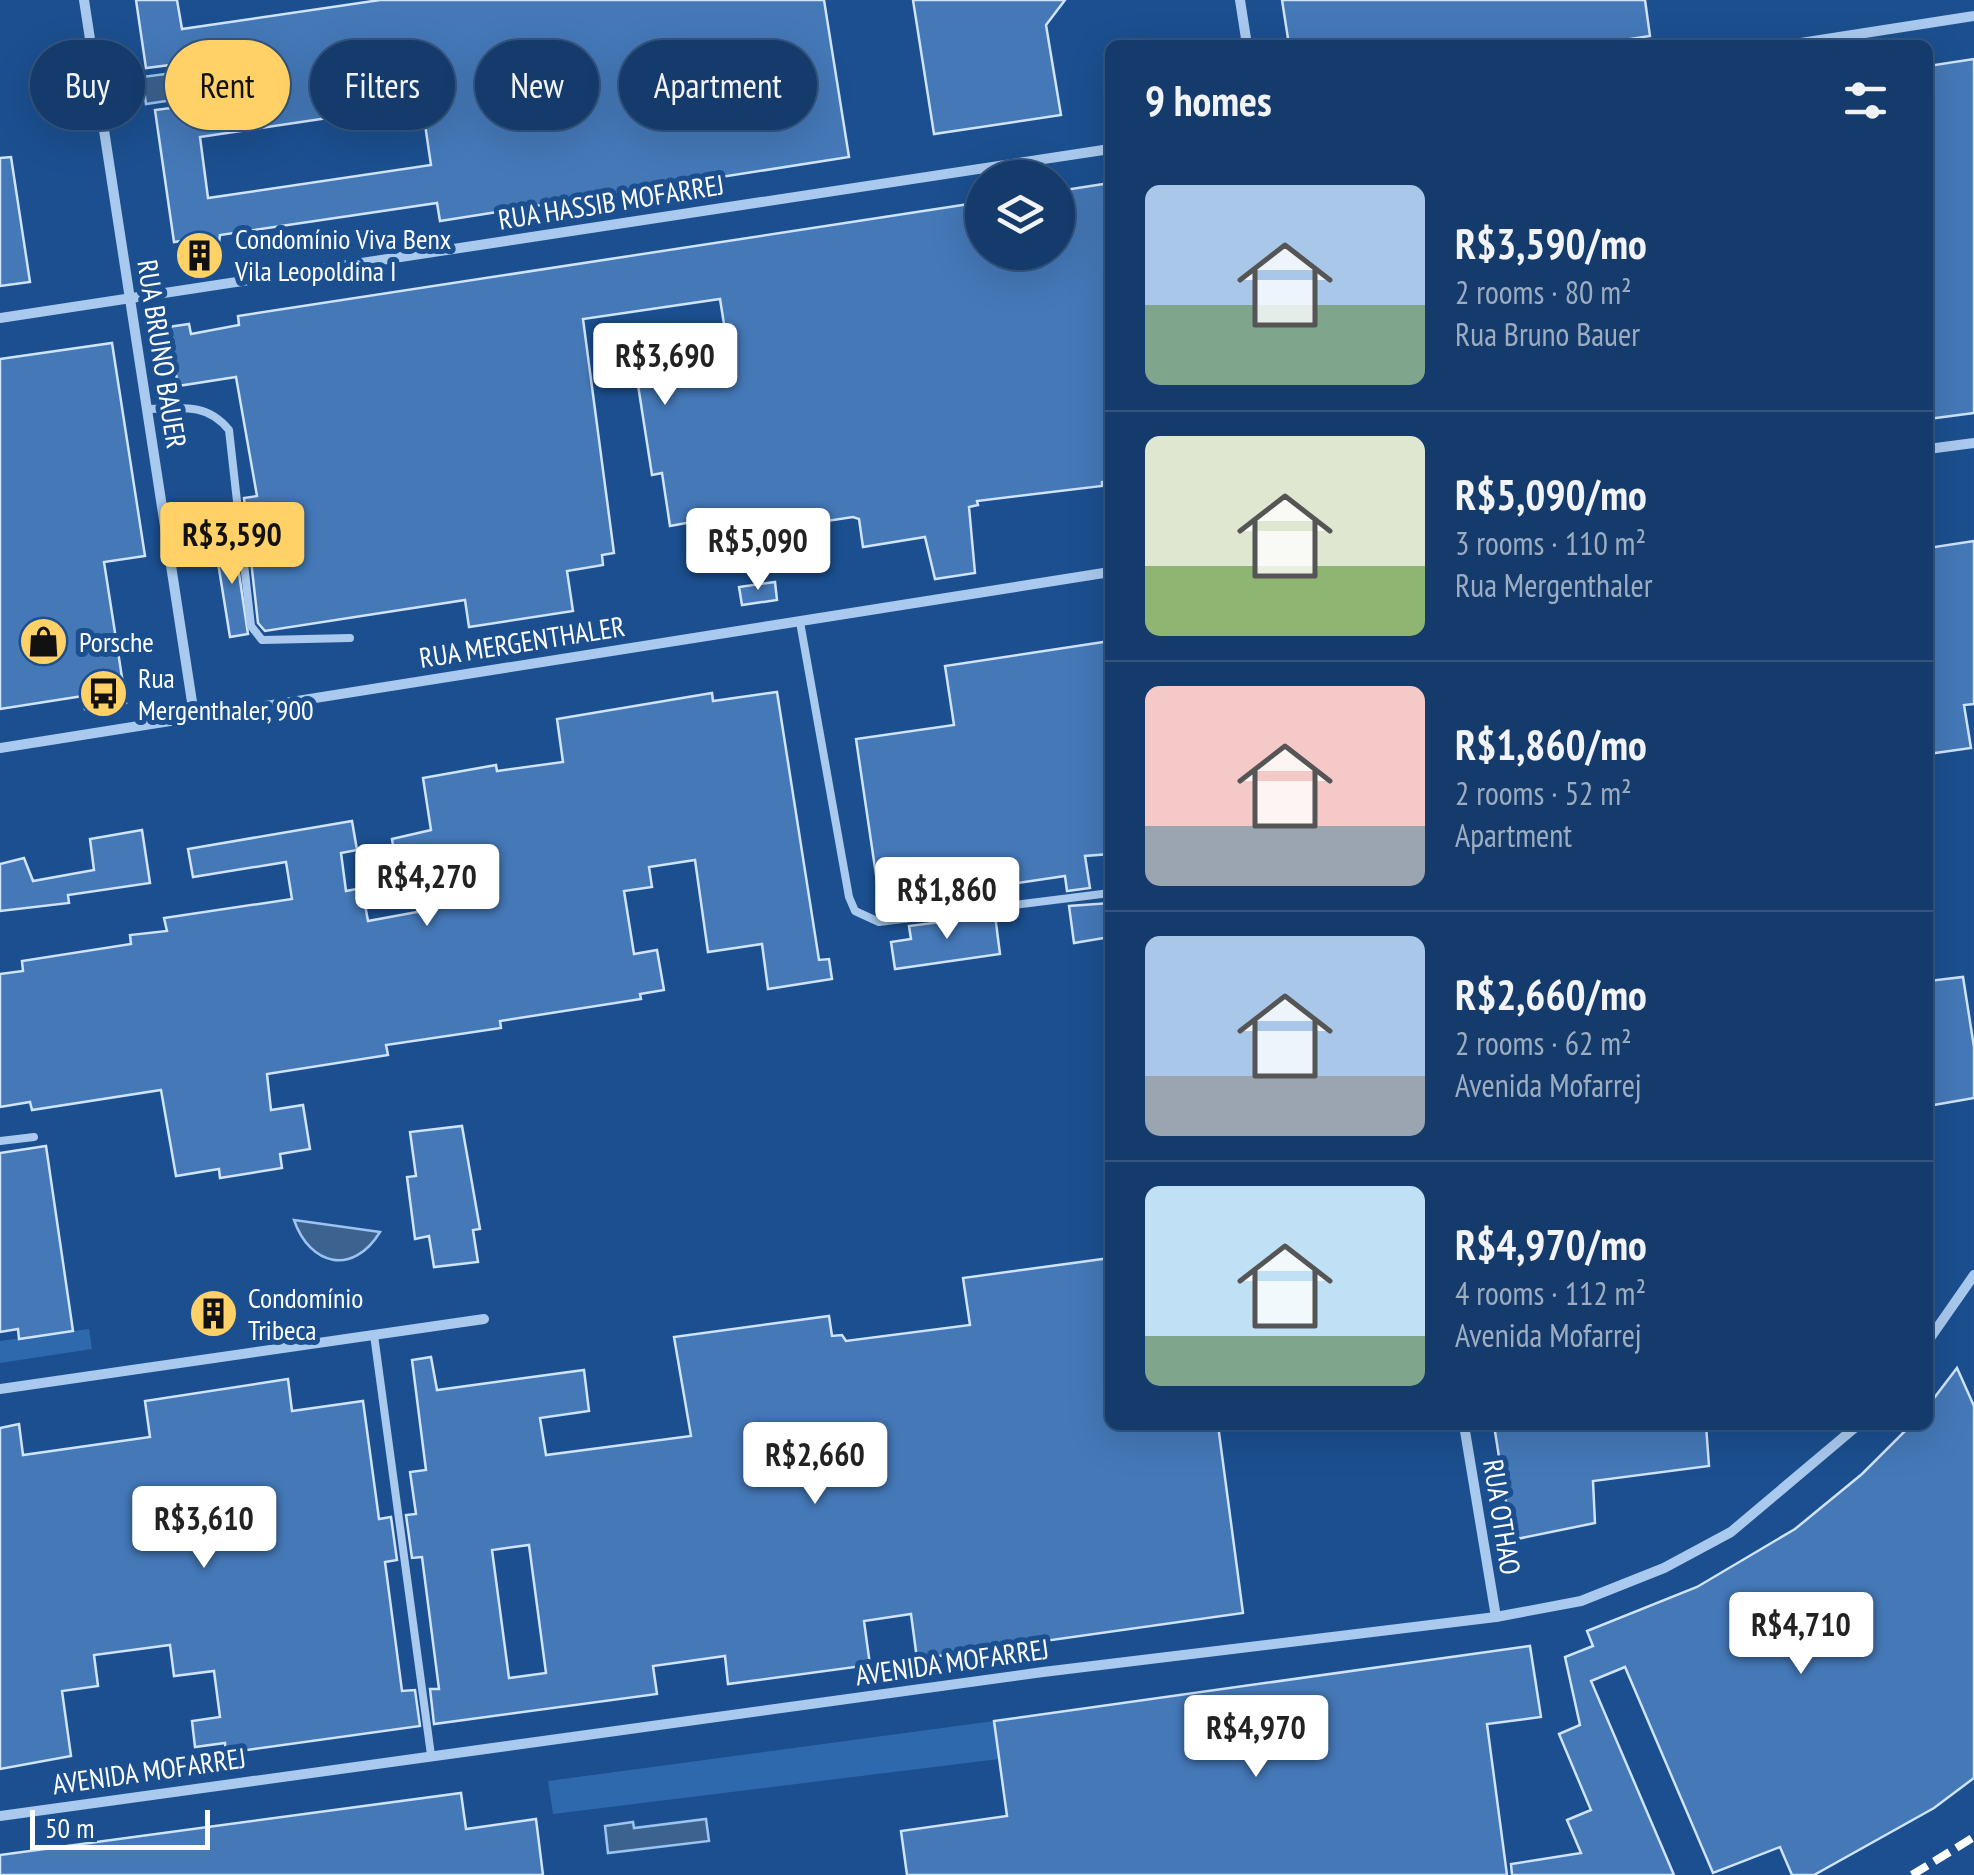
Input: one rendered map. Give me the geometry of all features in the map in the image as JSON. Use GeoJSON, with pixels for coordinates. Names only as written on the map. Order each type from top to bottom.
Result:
{"type":"FeatureCollection","features":[{"type":"Feature","properties":{"kind":"street","name":"RUA BRUNO BAUER"},"geometry":{"type":"LineString","coordinates":[[84,0],[194,716]]}},
{"type":"Feature","properties":{"kind":"street"},"geometry":{"type":"LineString","coordinates":[[1240,0],[1245,40]]}},
{"type":"Feature","properties":{"kind":"street"},"geometry":{"type":"LineString","coordinates":[[1820,40],[1974,16]]}},
{"type":"Feature","properties":{"kind":"street","name":"RUA HASSIB MOFARREJ"},"geometry":{"type":"LineString","coordinates":[[0,318],[1105,150]]}},
{"type":"Feature","properties":{"kind":"street"},"geometry":{"type":"LineString","coordinates":[[1933,448],[1974,443]]}},
{"type":"Feature","properties":{"kind":"street","name":"RUA MERGENTHALER"},"geometry":{"type":"LineString","coordinates":[[0,748],[1105,573]]}},
{"type":"Feature","properties":{"kind":"street"},"geometry":{"type":"LineString","coordinates":[[1933,1334],[1974,1276]]}},
{"type":"Feature","properties":{"kind":"street"},"geometry":{"type":"LineString","coordinates":[[0,1389],[484,1319]]}},
{"type":"Feature","properties":{"kind":"street","name":"RUA OTHAO"},"geometry":{"type":"LineString","coordinates":[[1465,1430],[1496,1617]]}},
{"type":"Feature","properties":{"kind":"street","name":"AVENIDA MOFARREJ"},"geometry":{"type":"LineString","coordinates":[[0,1816],[430,1755],[1496,1617],[1581,1601],[1664,1568],[1731,1532],[1852,1430]]}},
{"type":"Feature","properties":{"kind":"lane"},"geometry":{"type":"LineString","coordinates":[[148,409],[197,407],[210,412],[228,430],[251,626],[262,640],[350,638]]}},
{"type":"Feature","properties":{"kind":"lane"},"geometry":{"type":"LineString","coordinates":[[800,622],[849,898],[855,911],[879,922],[1105,894]]}},
{"type":"Feature","properties":{"kind":"lane"},"geometry":{"type":"LineString","coordinates":[[0,1141],[34,1137]]}},
{"type":"Feature","properties":{"kind":"lane"},"geometry":{"type":"LineString","coordinates":[[374,1335],[430,1755]]}},
{"type":"Feature","properties":{"kind":"shaded area"},"geometry":{"type":"Polygon","coordinates":[[[165,74],[165,101],[146,104],[145,77],[165,74]]]}},
{"type":"Feature","properties":{"kind":"shaded area"},"geometry":{"type":"Polygon","coordinates":[[[294,1220],[380,1232],[357,1255],[333,1260],[310,1247],[294,1220]]]}},
{"type":"Feature","properties":{"kind":"shaded area"},"geometry":{"type":"Polygon","coordinates":[[[89,1329],[92,1349],[0,1363],[0,1341],[89,1329]]]}},
{"type":"Feature","properties":{"kind":"shaded area"},"geometry":{"type":"Polygon","coordinates":[[[994,1721],[999,1759],[553,1814],[548,1781],[994,1721]]]}},
{"type":"Feature","properties":{"kind":"shaded area"},"geometry":{"type":"Polygon","coordinates":[[[706,1819],[709,1841],[608,1853],[605,1826],[633,1822],[634,1828],[706,1819]]]}},
{"type":"Feature","properties":{"kind":"building"},"geometry":{"type":"Polygon","coordinates":[[[136,0],[177,0],[182,29],[380,0],[824,0],[849,157],[440,221],[437,203],[220,235],[217,258],[184,263],[182,241],[174,242],[155,110],[165,109],[165,130],[247,130],[200,137],[208,198],[431,165],[426,130],[455,130],[455,40],[310,40],[310,121],[290,124],[290,40],[165,40],[165,66],[146,68],[145,40],[142,40],[136,0]]]}},
{"type":"Feature","properties":{"kind":"building"},"geometry":{"type":"Polygon","coordinates":[[[913,0],[1065,0],[1046,25],[1061,115],[934,134],[913,0]]]}},
{"type":"Feature","properties":{"kind":"building"},"geometry":{"type":"Polygon","coordinates":[[[1282,0],[1645,0],[1650,36],[1624,40],[1288,40],[1282,0]]]}},
{"type":"Feature","properties":{"kind":"building"},"geometry":{"type":"Polygon","coordinates":[[[1974,59],[1974,413],[1933,418],[1933,65],[1974,59]]]}},
{"type":"Feature","properties":{"kind":"building"},"geometry":{"type":"Polygon","coordinates":[[[11,157],[30,282],[0,286],[0,158],[11,157]]]}},
{"type":"Feature","properties":{"kind":"building"},"geometry":{"type":"Polygon","coordinates":[[[1105,184],[1105,482],[1102,486],[977,501],[978,505],[969,507],[975,573],[935,579],[925,537],[863,547],[859,519],[853,517],[727,536],[724,516],[670,526],[662,473],[652,475],[638,385],[650,382],[647,361],[728,349],[720,299],[583,319],[614,553],[602,555],[603,565],[567,571],[573,611],[469,627],[465,600],[265,631],[258,623],[244,498],[257,496],[236,377],[178,386],[168,327],[189,324],[191,334],[239,325],[238,316],[965,205],[965,270],[1075,270],[1075,188],[1105,184]]]}},
{"type":"Feature","properties":{"kind":"building"},"geometry":{"type":"Polygon","coordinates":[[[112,343],[145,556],[104,562],[126,703],[85,709],[83,696],[0,709],[0,359],[112,343]]]}},
{"type":"Feature","properties":{"kind":"building"},"geometry":{"type":"Polygon","coordinates":[[[233,533],[248,634],[230,637],[215,544],[227,542],[226,534],[233,533]]]}},
{"type":"Feature","properties":{"kind":"building"},"geometry":{"type":"Polygon","coordinates":[[[1974,541],[1974,704],[1964,705],[1971,748],[1933,753],[1933,547],[1974,541]]]}},
{"type":"Feature","properties":{"kind":"building"},"geometry":{"type":"Polygon","coordinates":[[[775,582],[777,600],[742,605],[739,587],[775,582]]]}},
{"type":"Feature","properties":{"kind":"building"},"geometry":{"type":"Polygon","coordinates":[[[1105,642],[1105,854],[1085,856],[1090,888],[1067,891],[1065,876],[990,887],[992,900],[907,911],[905,899],[880,902],[856,739],[954,725],[945,666],[1105,642]]]}},
{"type":"Feature","properties":{"kind":"building"},"geometry":{"type":"Polygon","coordinates":[[[777,692],[819,960],[829,959],[832,979],[768,989],[762,944],[708,952],[695,860],[649,867],[652,887],[624,891],[634,954],[657,950],[664,990],[640,994],[641,999],[500,1021],[501,1028],[386,1045],[388,1055],[267,1074],[271,1110],[303,1105],[310,1149],[280,1154],[282,1168],[220,1178],[219,1169],[176,1176],[161,1090],[32,1110],[30,1102],[0,1107],[0,974],[23,971],[22,961],[131,944],[130,935],[167,931],[164,918],[292,899],[286,862],[193,877],[188,849],[352,821],[357,850],[341,853],[346,891],[362,888],[368,921],[444,907],[438,870],[432,872],[431,866],[397,872],[392,839],[431,830],[423,778],[496,765],[497,771],[563,762],[557,719],[712,693],[713,701],[777,692]]]}},
{"type":"Feature","properties":{"kind":"building"},"geometry":{"type":"Polygon","coordinates":[[[142,830],[150,883],[68,895],[69,903],[0,911],[0,864],[24,858],[33,881],[94,870],[90,839],[142,830]]]}},
{"type":"Feature","properties":{"kind":"building"},"geometry":{"type":"Polygon","coordinates":[[[1105,903],[1105,938],[1074,943],[1069,906],[1105,903]]]}},
{"type":"Feature","properties":{"kind":"building"},"geometry":{"type":"Polygon","coordinates":[[[995,915],[1000,954],[895,969],[891,942],[911,939],[909,926],[995,915]]]}},
{"type":"Feature","properties":{"kind":"building"},"geometry":{"type":"Polygon","coordinates":[[[1963,977],[1974,1047],[1974,1098],[1933,1105],[1933,980],[1963,977]]]}},
{"type":"Feature","properties":{"kind":"building"},"geometry":{"type":"Polygon","coordinates":[[[462,1126],[480,1229],[473,1230],[478,1262],[434,1267],[429,1236],[415,1239],[407,1177],[416,1176],[410,1132],[462,1126]]]}},
{"type":"Feature","properties":{"kind":"building"},"geometry":{"type":"Polygon","coordinates":[[[46,1146],[73,1331],[19,1339],[18,1329],[0,1332],[0,1153],[46,1146]]]}},
{"type":"Feature","properties":{"kind":"building"},"geometry":{"type":"Polygon","coordinates":[[[1105,1259],[1105,1430],[1219,1430],[1243,1613],[917,1659],[911,1614],[864,1621],[870,1665],[728,1684],[725,1656],[653,1666],[657,1694],[434,1724],[430,1689],[439,1689],[422,1557],[412,1558],[406,1515],[416,1514],[410,1472],[426,1470],[412,1360],[431,1357],[437,1390],[584,1370],[589,1411],[540,1418],[546,1455],[691,1436],[674,1337],[829,1316],[832,1336],[842,1335],[846,1341],[970,1325],[963,1278],[1105,1259]],[[529,1545],[492,1550],[509,1678],[546,1673],[529,1545]]]}},
{"type":"Feature","properties":{"kind":"building"},"geometry":{"type":"Polygon","coordinates":[[[1957,1368],[1974,1406],[1974,1778],[1934,1808],[1814,1875],[1792,1875],[1780,1847],[1713,1873],[1625,1667],[1591,1681],[1674,1875],[1512,1875],[1511,1864],[1581,1853],[1567,1820],[1591,1810],[1559,1734],[1580,1725],[1565,1657],[1593,1646],[1587,1631],[1697,1587],[1795,1529],[1862,1474],[1906,1430],[1933,1430],[1933,1399],[1957,1368]]]}},
{"type":"Feature","properties":{"kind":"building"},"geometry":{"type":"Polygon","coordinates":[[[288,1379],[292,1411],[363,1401],[379,1519],[391,1517],[397,1560],[385,1562],[402,1691],[415,1690],[420,1726],[226,1753],[225,1743],[195,1747],[192,1721],[220,1717],[214,1671],[174,1676],[170,1645],[94,1655],[98,1686],[62,1691],[71,1756],[0,1769],[0,1428],[19,1424],[23,1455],[150,1437],[145,1401],[288,1379]]]}},
{"type":"Feature","properties":{"kind":"building"},"geometry":{"type":"Polygon","coordinates":[[[1495,1430],[1706,1430],[1709,1466],[1593,1481],[1595,1523],[1512,1540],[1495,1430]]]}},
{"type":"Feature","properties":{"kind":"building"},"geometry":{"type":"Polygon","coordinates":[[[1530,1646],[1541,1717],[1487,1724],[1507,1875],[907,1875],[901,1831],[1007,1816],[994,1721],[1530,1646]]]}},
{"type":"Feature","properties":{"kind":"building"},"geometry":{"type":"Polygon","coordinates":[[[461,1793],[466,1829],[536,1819],[543,1875],[0,1875],[0,1855],[461,1793]]]}},
{"type":"Feature","properties":{"kind":"railway"},"geometry":{"type":"LineString","coordinates":[[1912,1875],[1974,1837]]}},
{"type":"Feature","properties":{"kind":"place","name":"Condomínio Viva Benx Vila Leopoldina I"},"geometry":{"type":"Point","coordinates":[200,255]}},
{"type":"Feature","properties":{"kind":"place","name":"Porsche"},"geometry":{"type":"Point","coordinates":[44,642]}},
{"type":"Feature","properties":{"kind":"place","name":"Rua Mergenthaler, 900"},"geometry":{"type":"Point","coordinates":[103,694]}},
{"type":"Feature","properties":{"kind":"place","name":"Condomínio Tribeca"},"geometry":{"type":"Point","coordinates":[213,1314]}}]}
